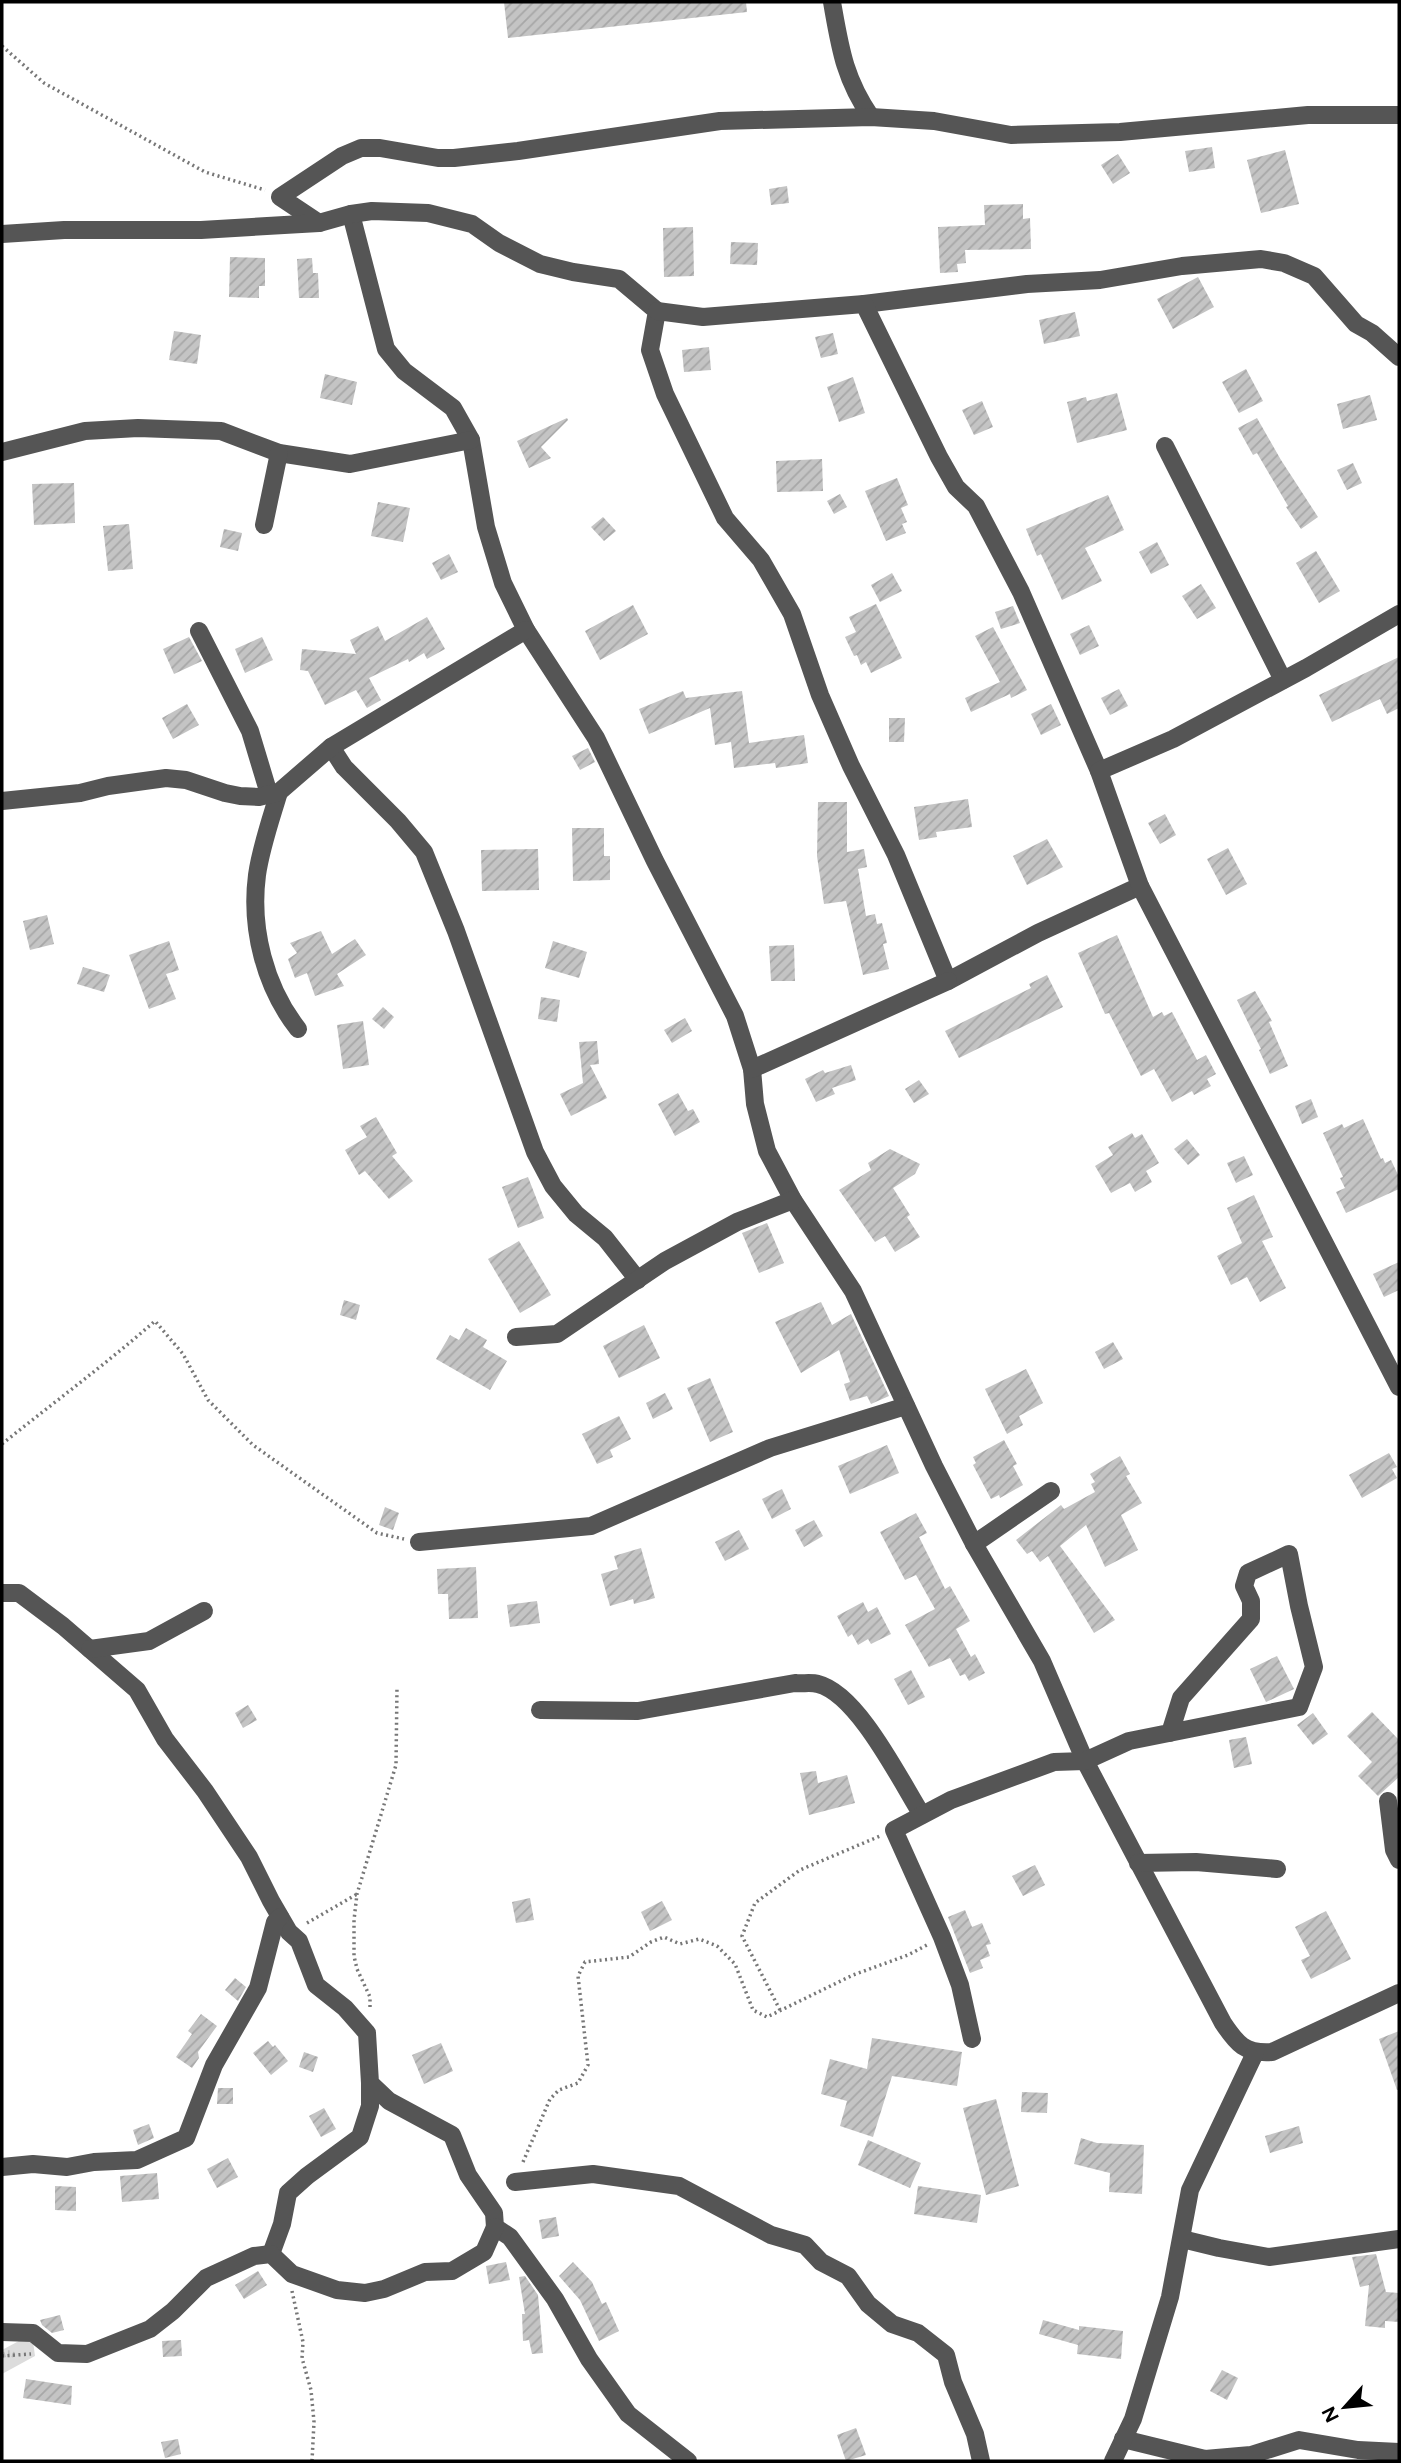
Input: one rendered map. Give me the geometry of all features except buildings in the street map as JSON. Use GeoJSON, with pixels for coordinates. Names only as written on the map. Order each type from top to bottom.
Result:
{"type":"FeatureCollection","features":[{"type":"Feature","properties":{"kind":"street"},"geometry":{"type":"LineString","coordinates":[[832,2],[841,56],[856,95],[871,117]]}},
{"type":"Feature","properties":{"kind":"street"},"geometry":{"type":"LineString","coordinates":[[319,223],[280,197],[342,156],[361,148],[454,158],[720,121],[871,117],[934,121],[1011,135],[1120,132],[1308,114],[1399,115]]}},
{"type":"Feature","properties":{"kind":"street"},"geometry":{"type":"LineString","coordinates":[[2,234],[99,229],[201,230],[319,223],[372,211],[428,213],[472,224],[499,243],[540,264],[619,279],[657,311],[702,317],[864,304],[1027,284],[1100,280],[1182,266],[1261,259],[1284,263],[1314,275],[1356,324],[1372,333],[1399,357]]}},
{"type":"Feature","properties":{"kind":"street"},"geometry":{"type":"LineString","coordinates":[[351,214],[386,349],[404,371],[453,408],[471,440],[486,527],[503,583],[526,630],[596,738],[655,861],[735,1016],[751,1069],[755,1104],[767,1151],[793,1199],[853,1291],[934,1466],[974,1544],[1042,1661],[1085,1761],[1223,2023],[1236,2043],[1255,2053],[1272,2052],[1399,1993]]}},
{"type":"Feature","properties":{"kind":"street"},"geometry":{"type":"LineString","coordinates":[[864,304],[939,457],[956,487],[976,506],[1021,592],[1099,771],[1140,886],[1399,1387]]}},
{"type":"Feature","properties":{"kind":"street"},"geometry":{"type":"LineString","coordinates":[[657,311],[650,350],[665,394],[725,518],[761,559],[792,614],[820,695],[851,766],[896,855],[948,981]]}},
{"type":"Feature","properties":{"kind":"street"},"geometry":{"type":"LineString","coordinates":[[2,452],[85,431],[138,428],[221,431],[279,453],[350,464],[471,440]]}},
{"type":"Feature","properties":{"kind":"street"},"geometry":{"type":"LineString","coordinates":[[1165,446],[1283,680]]}},
{"type":"Feature","properties":{"kind":"street"},"geometry":{"type":"LineString","coordinates":[[264,525],[279,453]]}},
{"type":"Feature","properties":{"kind":"street"},"geometry":{"type":"LineString","coordinates":[[1099,771],[1173,739],[1399,614]]}},
{"type":"Feature","properties":{"kind":"street"},"geometry":{"type":"LineString","coordinates":[[2,801],[80,793],[166,778],[186,780],[225,793],[259,797],[274,793],[331,747],[526,630]]}},
{"type":"Feature","properties":{"kind":"street"},"geometry":{"type":"LineString","coordinates":[[199,631],[250,731],[274,793],[257,876],[256,915],[260,948],[273,992],[298,1028]]}},
{"type":"Feature","properties":{"kind":"street"},"geometry":{"type":"LineString","coordinates":[[331,747],[344,767],[398,821],[424,852],[456,931],[535,1152],[553,1186],[576,1213],[606,1237],[638,1280]]}},
{"type":"Feature","properties":{"kind":"street"},"geometry":{"type":"LineString","coordinates":[[751,1069],[948,981],[1038,933],[1140,886]]}},
{"type":"Feature","properties":{"kind":"street"},"geometry":{"type":"LineString","coordinates":[[516,1337],[557,1334],[665,1261],[737,1222],[793,1199]]}},
{"type":"Feature","properties":{"kind":"street"},"geometry":{"type":"LineString","coordinates":[[419,1542],[591,1526],[770,1448],[906,1406]]}},
{"type":"Feature","properties":{"kind":"street"},"geometry":{"type":"LineString","coordinates":[[974,1544],[1051,1491]]}},
{"type":"Feature","properties":{"kind":"street"},"geometry":{"type":"LineString","coordinates":[[972,2039],[960,1985],[942,1937],[894,1830],[951,1800],[1054,1762],[1085,1761],[1129,1741],[1170,1733],[1299,1707],[1314,1667],[1289,1554],[1248,1573],[1244,1586],[1251,1601],[1251,1619],[1181,1699],[1170,1733]]}},
{"type":"Feature","properties":{"kind":"street"},"geometry":{"type":"LineString","coordinates":[[2,1594],[19,1593],[90,1648],[137,1690],[164,1739],[205,1791],[249,1857],[285,1925],[299,1941],[316,1985],[345,2008],[367,2033],[370,2106],[360,2137],[288,2193],[282,2224],[271,2254]]}},
{"type":"Feature","properties":{"kind":"street"},"geometry":{"type":"LineString","coordinates":[[90,1648],[149,1641],[204,1611]]}},
{"type":"Feature","properties":{"kind":"street"},"geometry":{"type":"LineString","coordinates":[[540,1710],[638,1712],[796,1683],[818,1684],[840,1695],[860,1714],[922,1815]]}},
{"type":"Feature","properties":{"kind":"street"},"geometry":{"type":"LineString","coordinates":[[1388,1801],[1394,1850],[1399,1860]]}},
{"type":"Feature","properties":{"kind":"street"},"geometry":{"type":"LineString","coordinates":[[1138,1863],[1196,1862],[1277,1869]]}},
{"type":"Feature","properties":{"kind":"street"},"geometry":{"type":"LineString","coordinates":[[2,2167],[33,2164],[67,2167],[94,2162],[137,2160],[186,2138],[214,2065],[258,1988],[275,1922],[285,1925]]}},
{"type":"Feature","properties":{"kind":"street"},"geometry":{"type":"LineString","coordinates":[[1113,2461],[1133,2418],[1170,2297],[1190,2190],[1255,2053]]}},
{"type":"Feature","properties":{"kind":"street"},"geometry":{"type":"LineString","coordinates":[[271,2254],[292,2274],[337,2290],[365,2293],[384,2289],[425,2272],[452,2272],[484,2252],[495,2227],[495,2213],[468,2175],[452,2135],[389,2101],[370,2083]]}},
{"type":"Feature","properties":{"kind":"street"},"geometry":{"type":"LineString","coordinates":[[515,2182],[593,2174],[679,2186],[771,2235],[805,2245],[821,2262],[848,2276],[868,2304],[892,2324],[918,2333],[946,2355],[953,2382],[975,2434],[981,2461]]}},
{"type":"Feature","properties":{"kind":"street"},"geometry":{"type":"LineString","coordinates":[[495,2227],[510,2237],[555,2299],[589,2360],[628,2414],[688,2461]]}},
{"type":"Feature","properties":{"kind":"street"},"geometry":{"type":"LineString","coordinates":[[1182,2239],[1269,2257],[1399,2239]]}},
{"type":"Feature","properties":{"kind":"street"},"geometry":{"type":"LineString","coordinates":[[2,2332],[33,2333],[58,2353],[87,2354],[150,2329],[173,2311],[206,2278],[254,2256],[271,2254]]}},
{"type":"Feature","properties":{"kind":"street"},"geometry":{"type":"LineString","coordinates":[[1123,2439],[1205,2459],[1251,2455],[1299,2440],[1357,2450],[1399,2452]]}},
{"type":"Feature","properties":{"kind":"path"},"geometry":{"type":"LineString","coordinates":[[2,46],[44,83],[205,172],[258,186],[280,197]]}},
{"type":"Feature","properties":{"kind":"path"},"geometry":{"type":"LineString","coordinates":[[2,1444],[83,1378],[113,1358],[155,1321],[183,1354],[208,1401],[253,1445],[377,1533],[419,1542]]}},
{"type":"Feature","properties":{"kind":"path"},"geometry":{"type":"LineString","coordinates":[[367,2033],[370,1997],[354,1956],[357,1894],[396,1765],[397,1686]]}},
{"type":"Feature","properties":{"kind":"path"},"geometry":{"type":"LineString","coordinates":[[781,2011],[742,1936],[755,1903],[800,1870],[894,1830]]}},
{"type":"Feature","properties":{"kind":"path"},"geometry":{"type":"LineString","coordinates":[[285,1925],[357,1894]]}},
{"type":"Feature","properties":{"kind":"path"},"geometry":{"type":"LineString","coordinates":[[515,2182],[550,2099],[559,2090],[578,2083],[588,2064],[578,1976],[585,1962],[629,1958],[651,1942],[664,1937],[680,1944],[699,1938],[717,1946],[735,1964],[753,2010],[767,2017],[853,1975],[908,1955],[942,1937]]}},
{"type":"Feature","properties":{"kind":"path"},"geometry":{"type":"LineString","coordinates":[[292,2274],[292,2296],[303,2342],[302,2358],[311,2390],[314,2421],[312,2461]]}},
{"type":"Feature","properties":{"kind":"green space"},"geometry":{"type":"Polygon","coordinates":[[[32,2334],[35,2356],[2,2374],[2,2350],[32,2334]]]}}]}
